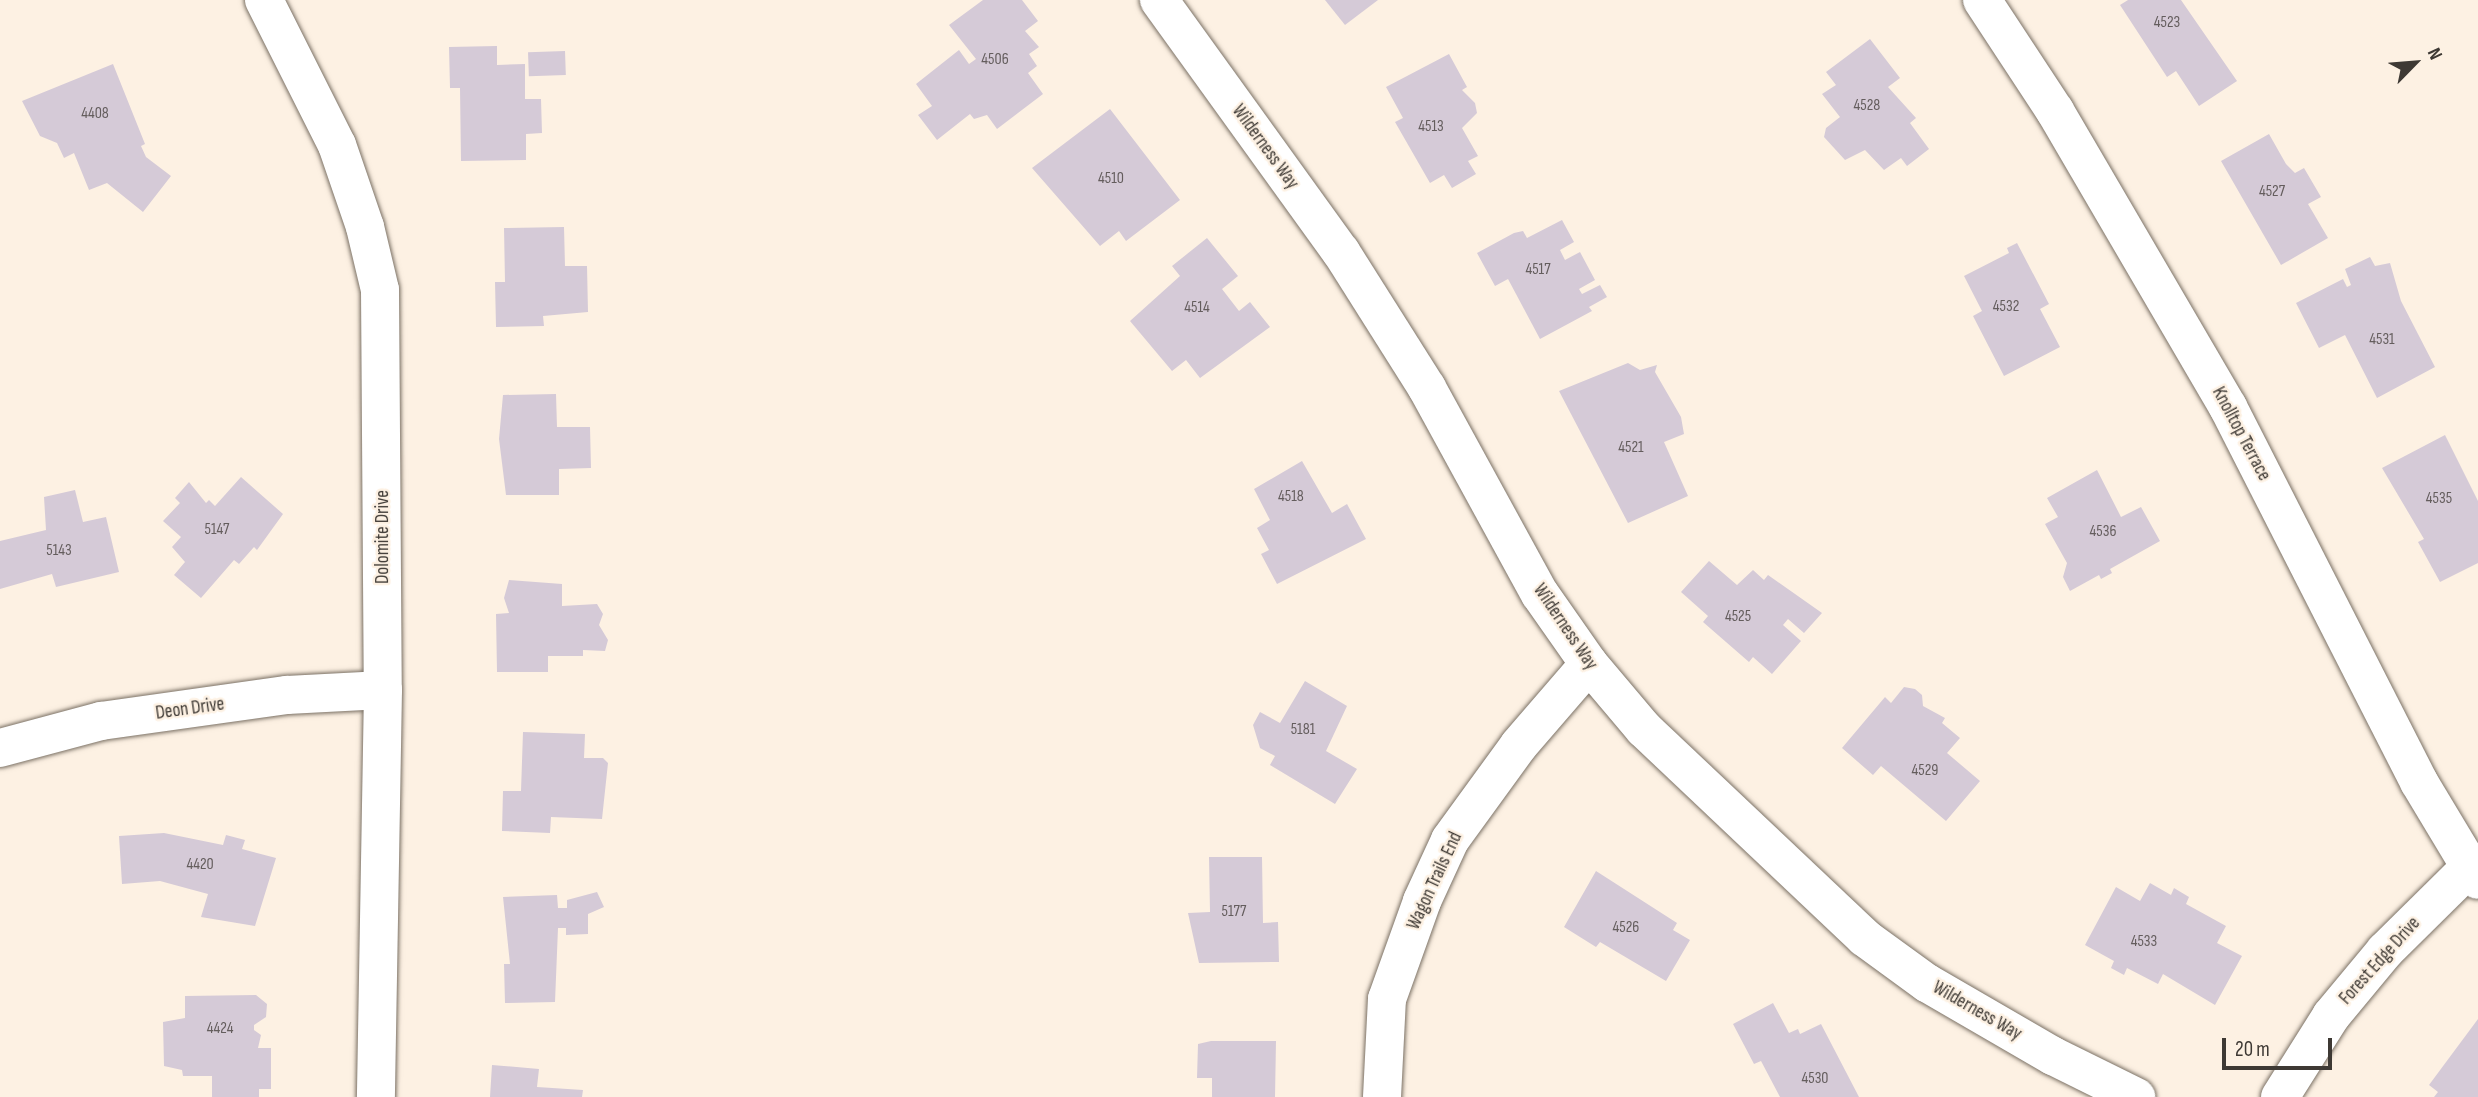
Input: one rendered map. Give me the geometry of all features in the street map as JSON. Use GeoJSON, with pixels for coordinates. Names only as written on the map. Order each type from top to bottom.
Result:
{"type":"FeatureCollection","features":[{"type":"Feature","properties":{"kind":"street","name":"Dolomite Drive"},"geometry":{"type":"LineString","coordinates":[[264,0],[337,145],[365,227],[380,290],[383,690],[376,1097]]}},
{"type":"Feature","properties":{"kind":"street","name":"Wilderness Way"},"geometry":{"type":"LineString","coordinates":[[1159,0],[1341,252],[1427,388],[1541,594],[1589,664],[1644,729],[1865,938],[1939,989],[2053,1056],[2136,1097]]}},
{"type":"Feature","properties":{"kind":"street","name":"Knolltop Terrace"},"geometry":{"type":"LineString","coordinates":[[1982,0],[2055,111],[2228,407],[2418,782],[2473,874]]}},
{"type":"Feature","properties":{"kind":"street","name":"Wagon Trails End"},"geometry":{"type":"LineString","coordinates":[[1382,1097],[1387,999],[1422,901],[1450,840],[1519,745],[1589,664]]}},
{"type":"Feature","properties":{"kind":"street","name":"Deon Drive"},"geometry":{"type":"LineString","coordinates":[[0,748],[101,721],[287,695],[383,690]]}},
{"type":"Feature","properties":{"kind":"street","name":"Forest Edge Drive"},"geometry":{"type":"LineString","coordinates":[[2280,1097],[2292,1073],[2354,988],[2473,874]]}},
{"type":"Feature","properties":{"kind":"building"},"geometry":{"type":"Polygon","coordinates":[[[983,0],[1022,0],[1038,21],[1025,31],[1039,47],[1029,54],[1037,66],[1028,73],[1043,94],[997,129],[987,115],[974,119],[970,114],[937,140],[918,115],[932,106],[916,84],[959,50],[969,64],[976,59],[949,25],[983,0]]]}},
{"type":"Feature","properties":{"kind":"building"},"geometry":{"type":"Polygon","coordinates":[[[1325,0],[1378,0],[1345,25],[1325,0]]]}},
{"type":"Feature","properties":{"kind":"building"},"geometry":{"type":"Polygon","coordinates":[[[2128,0],[2181,0],[2237,81],[2199,106],[2176,71],[2167,77],[2120,5],[2128,0]]]}},
{"type":"Feature","properties":{"kind":"building"},"geometry":{"type":"Polygon","coordinates":[[[1870,39],[1900,78],[1888,87],[1916,118],[1910,123],[1929,149],[1907,166],[1901,158],[1884,170],[1865,150],[1845,160],[1824,137],[1826,128],[1840,117],[1822,94],[1836,85],[1826,72],[1870,39]]]}},
{"type":"Feature","properties":{"kind":"building"},"geometry":{"type":"Polygon","coordinates":[[[497,46],[497,65],[525,64],[525,99],[541,99],[542,133],[526,134],[526,160],[461,161],[460,88],[450,88],[449,47],[497,46]]]}},
{"type":"Feature","properties":{"kind":"building"},"geometry":{"type":"Polygon","coordinates":[[[565,51],[566,75],[529,76],[528,52],[565,51]]]}},
{"type":"Feature","properties":{"kind":"building"},"geometry":{"type":"Polygon","coordinates":[[[1449,54],[1467,87],[1462,90],[1475,103],[1477,113],[1462,128],[1478,156],[1468,161],[1476,174],[1452,188],[1444,175],[1430,183],[1395,122],[1403,118],[1386,87],[1449,54]]]}},
{"type":"Feature","properties":{"kind":"building"},"geometry":{"type":"Polygon","coordinates":[[[113,64],[145,144],[141,146],[146,157],[171,176],[143,212],[107,183],[89,190],[74,153],[64,158],[57,143],[40,136],[22,101],[113,64]]]}},
{"type":"Feature","properties":{"kind":"building"},"geometry":{"type":"Polygon","coordinates":[[[1110,109],[1180,200],[1126,241],[1119,231],[1100,246],[1032,168],[1110,109]]]}},
{"type":"Feature","properties":{"kind":"building"},"geometry":{"type":"Polygon","coordinates":[[[2269,134],[2286,164],[2295,173],[2304,168],[2321,197],[2308,204],[2328,238],[2281,265],[2221,161],[2269,134]]]}},
{"type":"Feature","properties":{"kind":"building"},"geometry":{"type":"Polygon","coordinates":[[[1562,220],[1574,242],[1560,250],[1565,260],[1580,252],[1595,280],[1579,289],[1582,294],[1600,285],[1607,297],[1589,307],[1592,311],[1540,339],[1508,279],[1495,286],[1477,253],[1514,233],[1523,231],[1527,238],[1562,220]]]}},
{"type":"Feature","properties":{"kind":"building"},"geometry":{"type":"Polygon","coordinates":[[[564,227],[565,266],[587,266],[588,312],[543,316],[544,326],[496,327],[495,282],[505,282],[504,228],[564,227]]]}},
{"type":"Feature","properties":{"kind":"building"},"geometry":{"type":"Polygon","coordinates":[[[1207,238],[1238,276],[1222,289],[1239,311],[1250,302],[1270,327],[1200,378],[1186,360],[1172,371],[1130,321],[1180,276],[1172,266],[1207,238]]]}},
{"type":"Feature","properties":{"kind":"building"},"geometry":{"type":"Polygon","coordinates":[[[2017,243],[2049,304],[2040,309],[2060,347],[2004,376],[1973,316],[1982,311],[1964,276],[2009,253],[2007,248],[2017,243]]]}},
{"type":"Feature","properties":{"kind":"building"},"geometry":{"type":"Polygon","coordinates":[[[2370,257],[2375,266],[2390,263],[2401,301],[2435,367],[2377,398],[2345,335],[2319,348],[2296,303],[2343,279],[2347,287],[2351,285],[2345,269],[2370,257]]]}},
{"type":"Feature","properties":{"kind":"building"},"geometry":{"type":"Polygon","coordinates":[[[1628,363],[1640,370],[1657,365],[1655,372],[1681,417],[1684,434],[1664,442],[1688,496],[1628,523],[1559,391],[1628,363]]]}},
{"type":"Feature","properties":{"kind":"building"},"geometry":{"type":"Polygon","coordinates":[[[556,394],[557,427],[590,427],[591,468],[559,469],[559,495],[506,495],[499,439],[503,395],[556,394]]]}},
{"type":"Feature","properties":{"kind":"building"},"geometry":{"type":"Polygon","coordinates":[[[2445,435],[2478,501],[2478,563],[2440,582],[2418,542],[2424,539],[2382,468],[2445,435]]]}},
{"type":"Feature","properties":{"kind":"building"},"geometry":{"type":"Polygon","coordinates":[[[1302,461],[1332,513],[1347,504],[1366,539],[1277,584],[1261,554],[1269,550],[1257,528],[1270,520],[1254,489],[1302,461]]]}},
{"type":"Feature","properties":{"kind":"building"},"geometry":{"type":"Polygon","coordinates":[[[2097,470],[2121,517],[2141,507],[2160,541],[2110,569],[2112,573],[2101,579],[2099,575],[2070,591],[2063,577],[2067,563],[2045,524],[2058,517],[2047,498],[2097,470]]]}},
{"type":"Feature","properties":{"kind":"building"},"geometry":{"type":"Polygon","coordinates":[[[241,477],[283,514],[257,550],[254,547],[239,564],[234,560],[201,598],[174,575],[185,562],[172,547],[181,537],[163,521],[180,503],[175,498],[189,482],[206,503],[209,500],[215,506],[241,477]]]}},
{"type":"Feature","properties":{"kind":"building"},"geometry":{"type":"Polygon","coordinates":[[[75,490],[83,522],[106,517],[119,572],[56,587],[52,574],[0,589],[0,541],[46,530],[44,497],[75,490]]]}},
{"type":"Feature","properties":{"kind":"building"},"geometry":{"type":"Polygon","coordinates":[[[1709,561],[1737,585],[1753,570],[1764,580],[1768,575],[1822,613],[1804,633],[1788,619],[1783,625],[1801,641],[1772,674],[1753,657],[1749,662],[1703,622],[1708,616],[1681,592],[1709,561]]]}},
{"type":"Feature","properties":{"kind":"building"},"geometry":{"type":"Polygon","coordinates":[[[509,580],[562,584],[562,606],[597,604],[603,614],[599,625],[608,640],[605,651],[583,650],[583,656],[548,656],[548,672],[497,672],[496,614],[509,613],[504,598],[509,580]]]}},
{"type":"Feature","properties":{"kind":"building"},"geometry":{"type":"Polygon","coordinates":[[[1305,681],[1347,706],[1326,751],[1357,769],[1335,804],[1270,765],[1275,756],[1260,748],[1253,725],[1260,712],[1280,723],[1305,681]]]}},
{"type":"Feature","properties":{"kind":"building"},"geometry":{"type":"Polygon","coordinates":[[[1904,687],[1915,689],[1922,695],[1923,706],[1945,718],[1942,723],[1960,738],[1947,753],[1980,781],[1946,821],[1881,766],[1873,775],[1842,748],[1885,697],[1891,703],[1904,687]]]}},
{"type":"Feature","properties":{"kind":"building"},"geometry":{"type":"Polygon","coordinates":[[[523,732],[585,734],[584,758],[603,758],[608,763],[602,819],[551,817],[550,833],[502,831],[503,791],[521,791],[523,732]]]}},
{"type":"Feature","properties":{"kind":"building"},"geometry":{"type":"Polygon","coordinates":[[[164,833],[223,845],[226,835],[245,840],[242,849],[276,858],[255,926],[201,917],[208,894],[160,881],[122,884],[119,836],[164,833]]]}},
{"type":"Feature","properties":{"kind":"building"},"geometry":{"type":"Polygon","coordinates":[[[1209,857],[1262,857],[1263,923],[1278,922],[1279,962],[1199,963],[1188,913],[1210,912],[1209,857]]]}},
{"type":"Feature","properties":{"kind":"building"},"geometry":{"type":"Polygon","coordinates":[[[1596,871],[1677,923],[1673,930],[1690,940],[1666,981],[1600,942],[1596,947],[1564,927],[1596,871]]]}},
{"type":"Feature","properties":{"kind":"building"},"geometry":{"type":"Polygon","coordinates":[[[2150,883],[2171,895],[2174,888],[2189,897],[2186,904],[2226,926],[2217,943],[2242,956],[2215,1005],[2163,974],[2158,984],[2127,968],[2124,975],[2111,968],[2114,961],[2085,945],[2116,887],[2140,901],[2150,883]]]}},
{"type":"Feature","properties":{"kind":"building"},"geometry":{"type":"Polygon","coordinates":[[[597,892],[604,907],[588,914],[588,934],[566,935],[566,928],[558,928],[555,1002],[505,1003],[504,964],[510,964],[503,897],[557,895],[558,908],[567,908],[567,900],[597,892]]]}},
{"type":"Feature","properties":{"kind":"building"},"geometry":{"type":"Polygon","coordinates":[[[256,995],[267,1004],[266,1017],[254,1025],[254,1030],[261,1035],[258,1048],[271,1048],[271,1089],[259,1089],[259,1097],[212,1097],[212,1076],[183,1076],[182,1070],[164,1066],[163,1022],[185,1018],[185,996],[256,995]]]}},
{"type":"Feature","properties":{"kind":"building"},"geometry":{"type":"Polygon","coordinates":[[[1773,1003],[1789,1033],[1798,1029],[1800,1034],[1821,1024],[1859,1097],[1780,1097],[1761,1061],[1754,1064],[1733,1024],[1773,1003]]]}},
{"type":"Feature","properties":{"kind":"building"},"geometry":{"type":"Polygon","coordinates":[[[2478,1019],[2478,1097],[2434,1097],[2438,1092],[2429,1085],[2478,1019]]]}},
{"type":"Feature","properties":{"kind":"building"},"geometry":{"type":"Polygon","coordinates":[[[1211,1041],[1276,1041],[1275,1097],[1212,1097],[1212,1078],[1197,1078],[1198,1044],[1211,1041]]]}},
{"type":"Feature","properties":{"kind":"building"},"geometry":{"type":"Polygon","coordinates":[[[492,1065],[539,1069],[537,1087],[583,1090],[582,1097],[490,1097],[492,1065]]]}}]}
